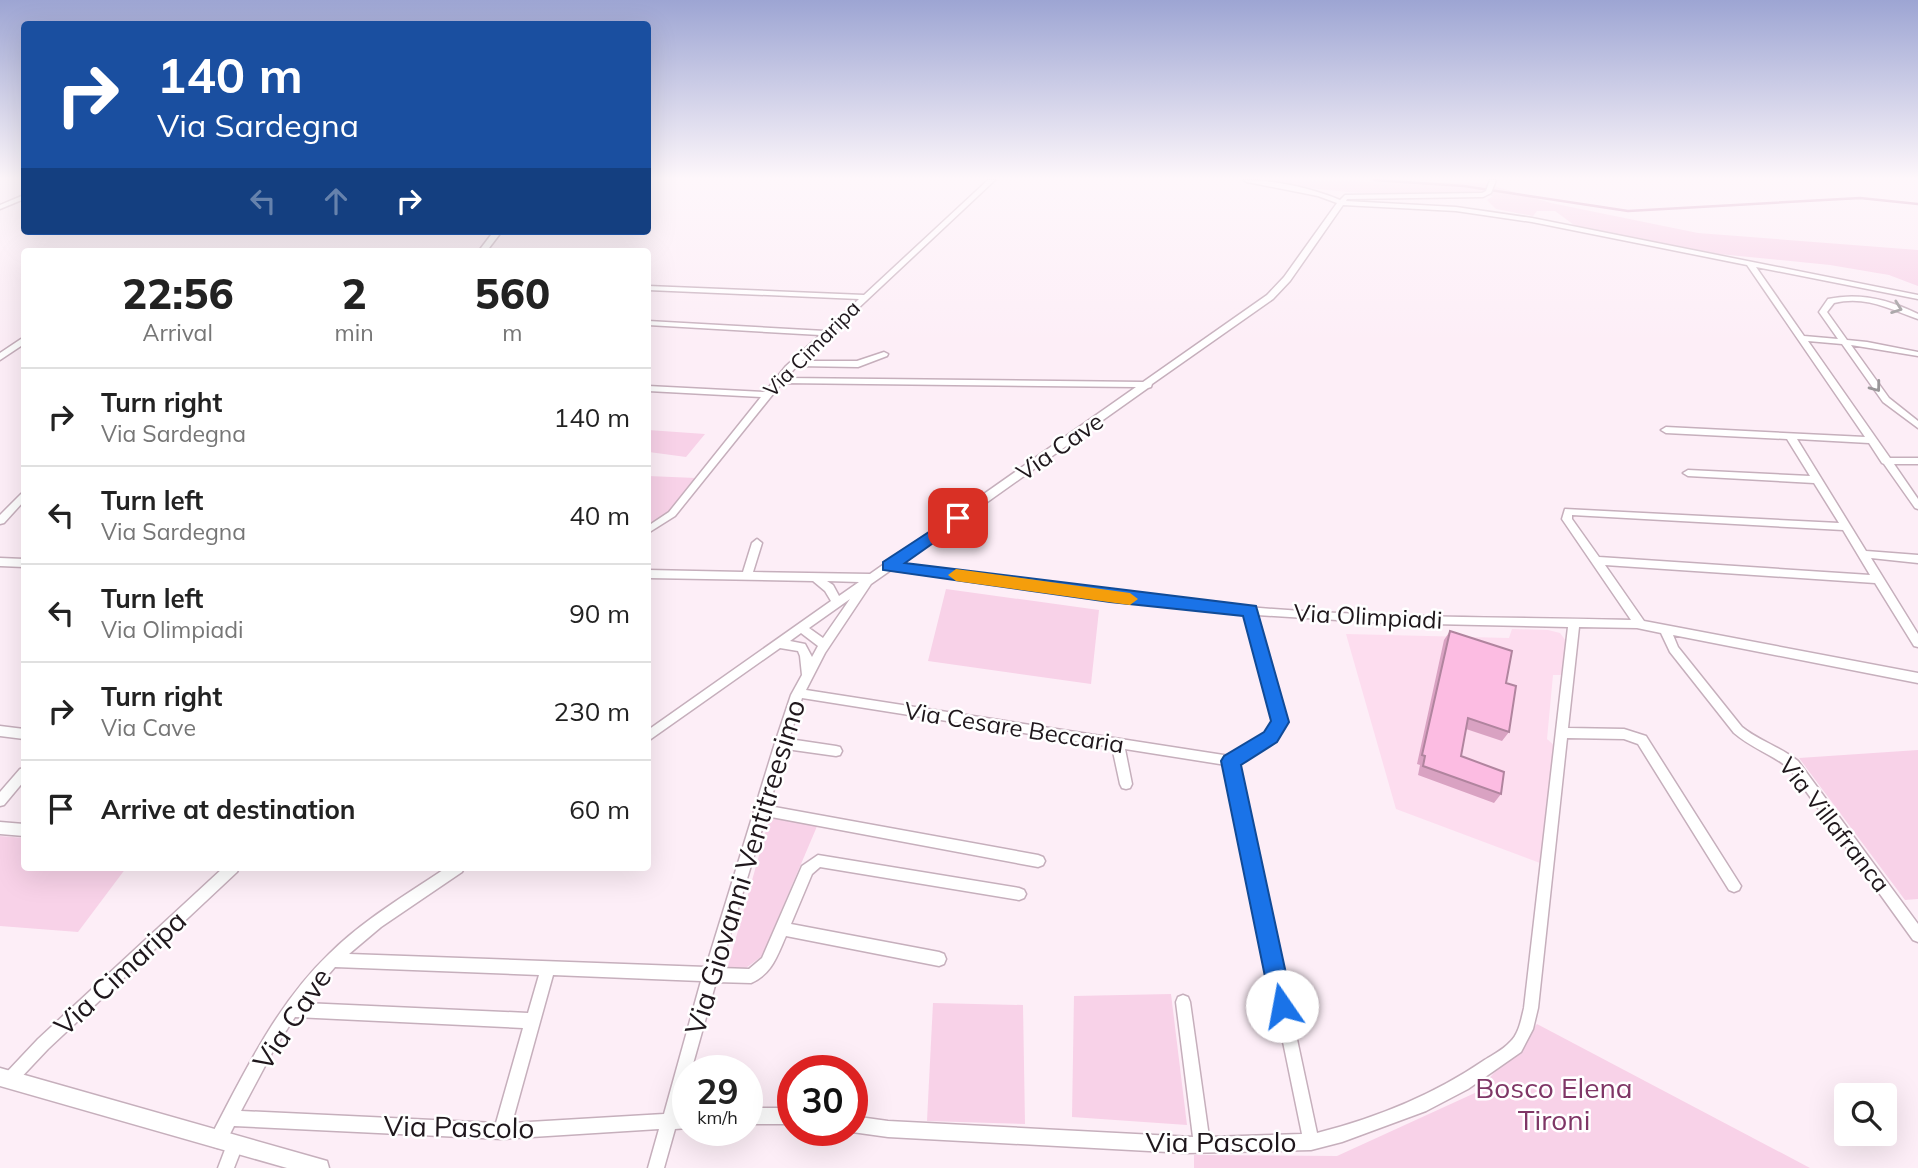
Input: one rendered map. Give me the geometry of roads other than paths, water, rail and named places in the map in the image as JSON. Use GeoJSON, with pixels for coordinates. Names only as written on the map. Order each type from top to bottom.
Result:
{"type":"FeatureCollection","features":[{"type":"Feature","properties":{"kind":"street","name":"Via Cimaripa"},"geometry":{"type":"LineString","coordinates":[[651,528],[672,514],[765,395],[794,363],[932,235]]}},
{"type":"Feature","properties":{"kind":"street","name":"Via Cave"},"geometry":{"type":"LineString","coordinates":[[651,734],[1148,385],[1278,290],[1319,235]]}},
{"type":"Feature","properties":{"kind":"street"},"geometry":{"type":"LineString","coordinates":[[1597,235],[1918,297]]}},
{"type":"Feature","properties":{"kind":"street"},"geometry":{"type":"LineString","coordinates":[[1752,265],[1918,506]]}},
{"type":"Feature","properties":{"kind":"street"},"geometry":{"type":"LineString","coordinates":[[1856,285],[1864,299]]}},
{"type":"Feature","properties":{"kind":"street"},"geometry":{"type":"LineString","coordinates":[[651,288],[863,297]]}},
{"type":"Feature","properties":{"kind":"street"},"geometry":{"type":"LineString","coordinates":[[1918,317],[1864,299],[1840,299],[1824,308],[1825,318],[1891,406],[1918,425]]}},
{"type":"Feature","properties":{"kind":"street"},"geometry":{"type":"LineString","coordinates":[[651,323],[825,333]]}},
{"type":"Feature","properties":{"kind":"street"},"geometry":{"type":"LineString","coordinates":[[1801,338],[1842,341],[1918,354]]}},
{"type":"Feature","properties":{"kind":"street"},"geometry":{"type":"LineString","coordinates":[[0,358],[21,343]]}},
{"type":"Feature","properties":{"kind":"street"},"geometry":{"type":"LineString","coordinates":[[794,363],[855,364],[884,354]]}},
{"type":"Feature","properties":{"kind":"street"},"geometry":{"type":"LineString","coordinates":[[778,380],[1148,385]]}},
{"type":"Feature","properties":{"kind":"street"},"geometry":{"type":"LineString","coordinates":[[651,388],[765,395]]}},
{"type":"Feature","properties":{"kind":"street"},"geometry":{"type":"LineString","coordinates":[[1666,430],[1870,439]]}},
{"type":"Feature","properties":{"kind":"street"},"geometry":{"type":"LineString","coordinates":[[1790,436],[1918,643]]}},
{"type":"Feature","properties":{"kind":"street"},"geometry":{"type":"LineString","coordinates":[[1885,461],[1918,461]]}},
{"type":"Feature","properties":{"kind":"street"},"geometry":{"type":"LineString","coordinates":[[1688,472],[1817,480]]}},
{"type":"Feature","properties":{"kind":"street"},"geometry":{"type":"LineString","coordinates":[[0,521],[21,499]]}},
{"type":"Feature","properties":{"kind":"street"},"geometry":{"type":"LineString","coordinates":[[1640,624],[1567,519],[1568,511],[1846,527]]}},
{"type":"Feature","properties":{"kind":"street"},"geometry":{"type":"LineString","coordinates":[[747,576],[757,543]]}},
{"type":"Feature","properties":{"kind":"street"},"geometry":{"type":"LineString","coordinates":[[1863,554],[1918,559]]}},
{"type":"Feature","properties":{"kind":"street"},"geometry":{"type":"LineString","coordinates":[[1597,561],[1878,579]]}},
{"type":"Feature","properties":{"kind":"street"},"geometry":{"type":"LineString","coordinates":[[0,562],[21,563]]}},
{"type":"Feature","properties":{"kind":"street","name":"Via Olimpiadi"},"geometry":{"type":"LineString","coordinates":[[889,566],[1110,596],[1250,611],[1385,619],[1640,624],[1918,678]]}},
{"type":"Feature","properties":{"kind":"street"},"geometry":{"type":"LineString","coordinates":[[651,574],[869,579]]}},
{"type":"Feature","properties":{"kind":"street"},"geometry":{"type":"LineString","coordinates":[[815,577],[829,588],[837,603]]}},
{"type":"Feature","properties":{"kind":"street","name":"Via Giovanni Ventitreesimo"},"geometry":{"type":"LineString","coordinates":[[656,1168],[710,976],[798,693],[824,645],[869,579]]}},
{"type":"Feature","properties":{"kind":"street"},"geometry":{"type":"LineString","coordinates":[[1250,611],[1280,722],[1271,737],[1231,761],[1311,1142]]}},
{"type":"Feature","properties":{"kind":"street","name":"Via Pascolo"},"geometry":{"type":"LineString","coordinates":[[868,1126],[1202,1145],[1311,1142],[1342,1134],[1441,1096],[1510,1053],[1519,1042],[1531,1008],[1562,732],[1574,652],[1574,623]]}},
{"type":"Feature","properties":{"kind":"street"},"geometry":{"type":"LineString","coordinates":[[802,628],[824,645]]}},
{"type":"Feature","properties":{"kind":"street","name":"Via Villafranca"},"geometry":{"type":"LineString","coordinates":[[1665,629],[1674,649],[1740,732],[1794,765],[1918,935]]}},
{"type":"Feature","properties":{"kind":"street"},"geometry":{"type":"LineString","coordinates":[[779,644],[793,644],[803,649],[807,674]]}},
{"type":"Feature","properties":{"kind":"street","name":"Via Cesare Beccaria"},"geometry":{"type":"LineString","coordinates":[[798,693],[1231,761]]}},
{"type":"Feature","properties":{"kind":"street"},"geometry":{"type":"LineString","coordinates":[[0,731],[21,733]]}},
{"type":"Feature","properties":{"kind":"street"},"geometry":{"type":"LineString","coordinates":[[1562,732],[1578,735],[1630,735],[1645,743],[1734,887]]}},
{"type":"Feature","properties":{"kind":"street"},"geometry":{"type":"LineString","coordinates":[[781,743],[836,751]]}},
{"type":"Feature","properties":{"kind":"street"},"geometry":{"type":"LineString","coordinates":[[1118,745],[1126,784]]}},
{"type":"Feature","properties":{"kind":"street"},"geometry":{"type":"LineString","coordinates":[[0,801],[21,776]]}},
{"type":"Feature","properties":{"kind":"street"},"geometry":{"type":"LineString","coordinates":[[761,810],[1038,861]]}},
{"type":"Feature","properties":{"kind":"street"},"geometry":{"type":"LineString","coordinates":[[0,828],[21,830]]}},
{"type":"Feature","properties":{"kind":"street"},"geometry":{"type":"LineString","coordinates":[[332,960],[710,976],[756,974],[767,963],[807,870],[818,861],[1019,894]]}},
{"type":"Feature","properties":{"kind":"street","name":"Via Cimaripa"},"geometry":{"type":"LineString","coordinates":[[5,1078],[229,871]]}},
{"type":"Feature","properties":{"kind":"street","name":"Via Cave"},"geometry":{"type":"LineString","coordinates":[[226,1168],[230,1118],[291,1010],[332,960],[365,932],[453,871]]}},
{"type":"Feature","properties":{"kind":"street"},"geometry":{"type":"LineString","coordinates":[[783,929],[939,959]]}},
{"type":"Feature","properties":{"kind":"street"},"geometry":{"type":"LineString","coordinates":[[502,1131],[547,970]]}},
{"type":"Feature","properties":{"kind":"street"},"geometry":{"type":"LineString","coordinates":[[1183,1002],[1202,1145]]}},
{"type":"Feature","properties":{"kind":"street"},"geometry":{"type":"LineString","coordinates":[[291,1010],[532,1021]]}},
{"type":"Feature","properties":{"kind":"street"},"geometry":{"type":"LineString","coordinates":[[5,1078],[320,1168]]}},
{"type":"Feature","properties":{"kind":"street","name":"Via Pascolo"},"geometry":{"type":"LineString","coordinates":[[230,1118],[502,1131],[672,1121]]}},
{"type":"Feature","properties":{"kind":"park label","name":"Bosco Elena Tironi"},"geometry":{"type":"Point","coordinates":[1554,1104]}}]}
